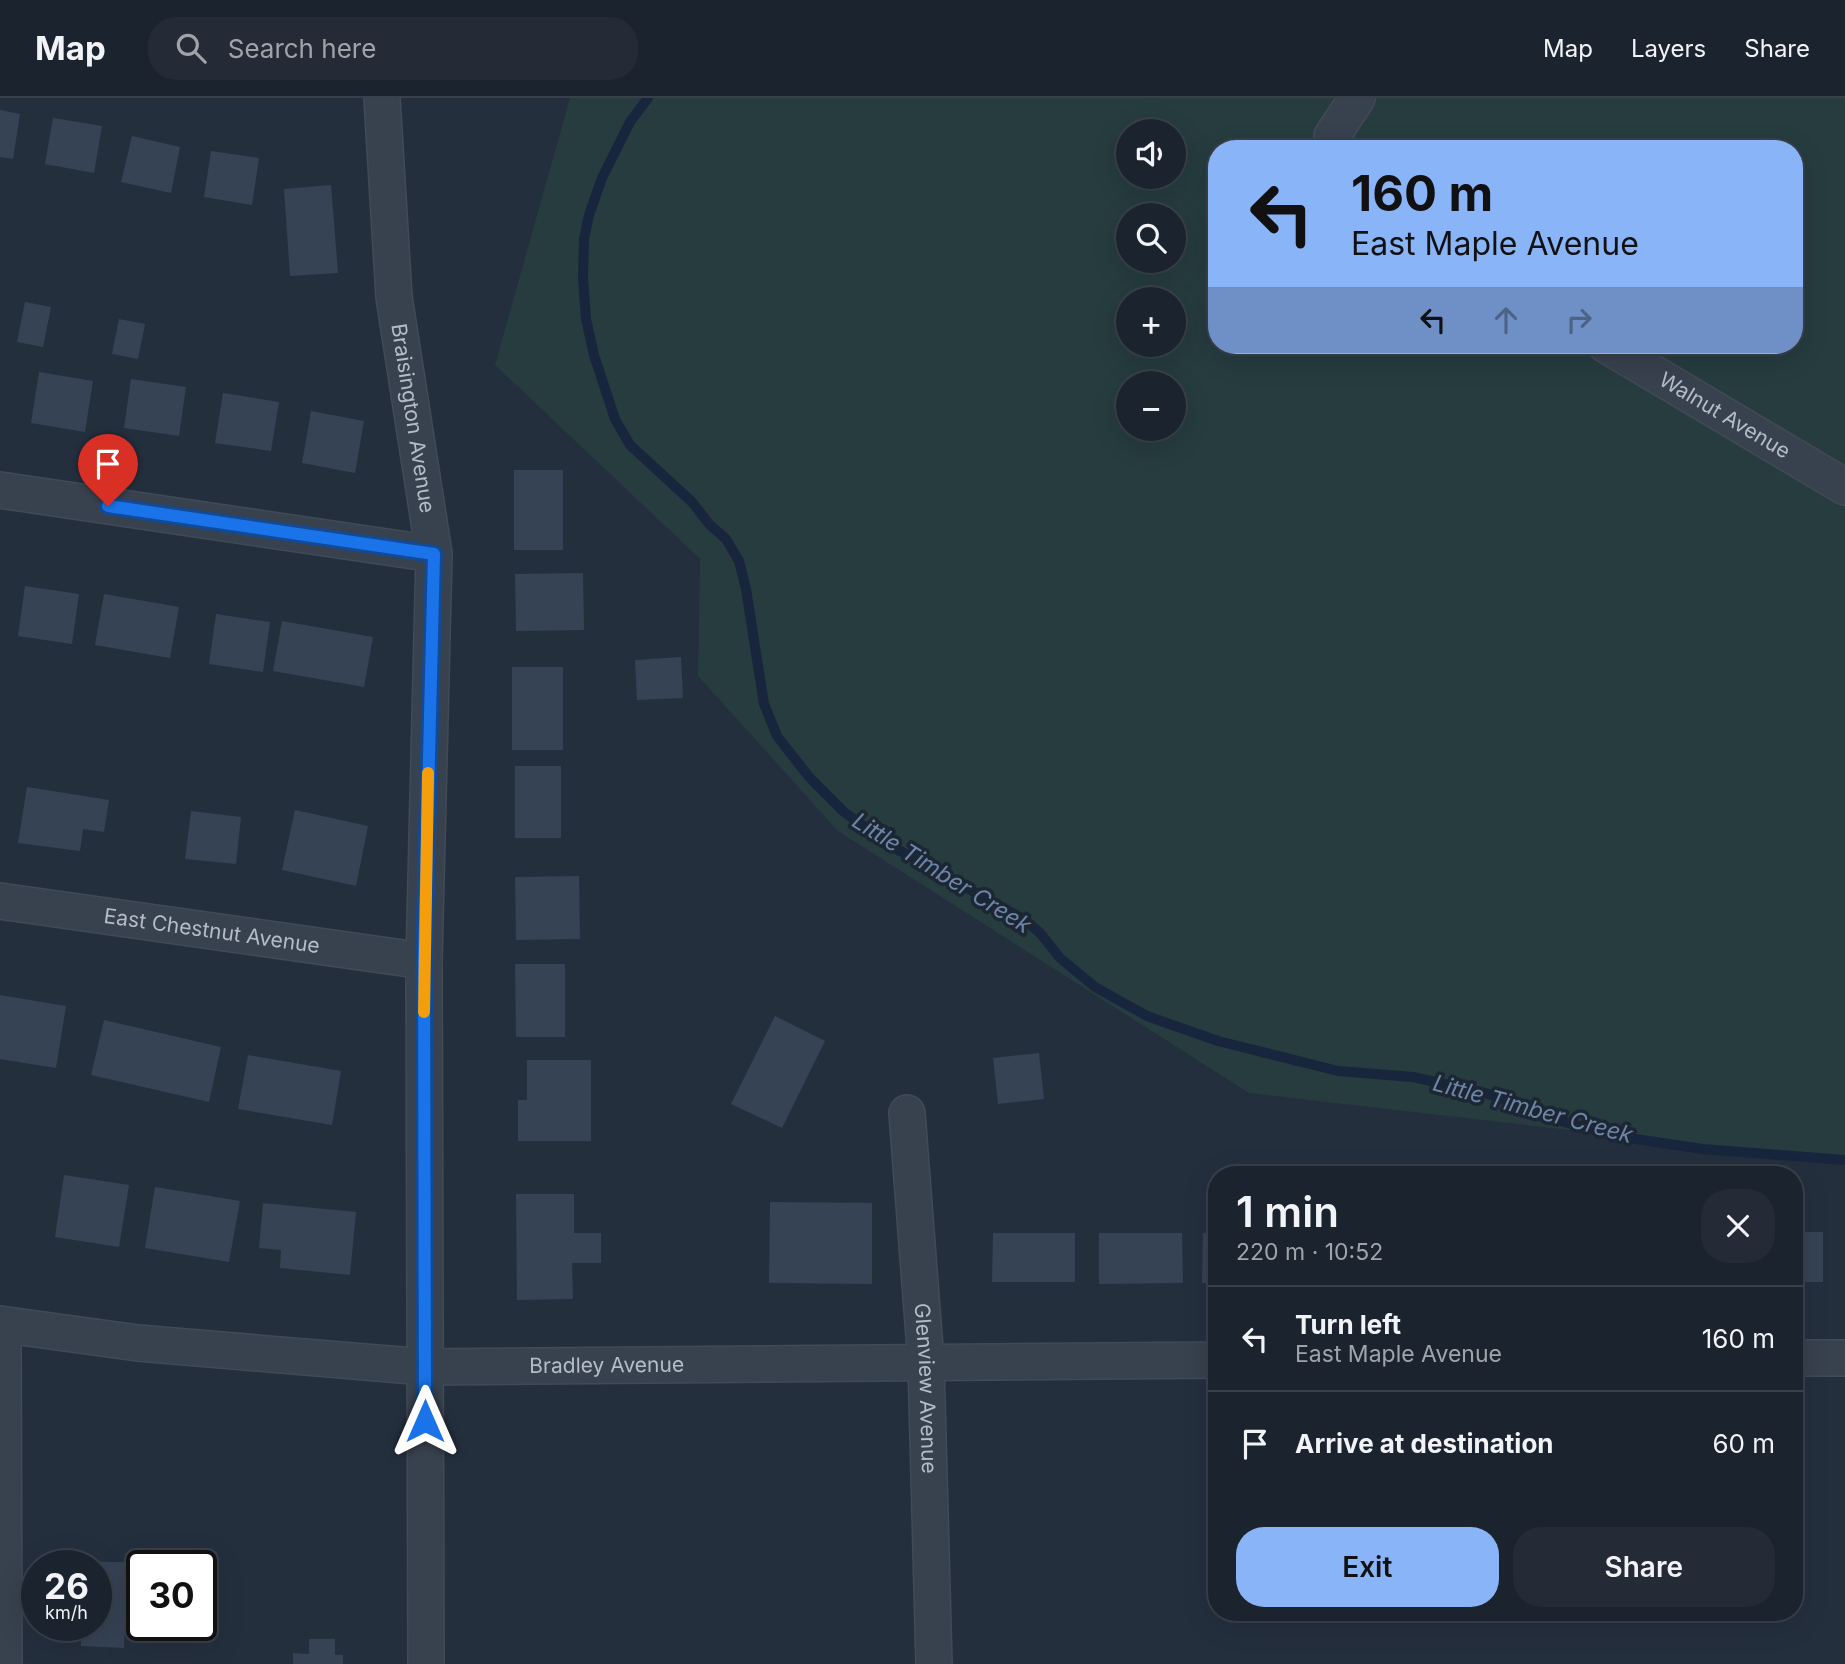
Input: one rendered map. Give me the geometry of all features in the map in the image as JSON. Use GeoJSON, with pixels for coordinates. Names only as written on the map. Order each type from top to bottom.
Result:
{"type":"FeatureCollection","features":[{"type":"Feature","properties":{"kind":"street","name":"Braisington Avenue"},"geometry":{"type":"LineString","coordinates":[[382,98],[394,298],[434,554],[424,961],[426,1664]]}},
{"type":"Feature","properties":{"kind":"street"},"geometry":{"type":"LineString","coordinates":[[1334,140],[1332,136],[1357,98]]}},
{"type":"Feature","properties":{"kind":"street","name":"Walnut Avenue"},"geometry":{"type":"LineString","coordinates":[[1621,354],[1845,487]]}},
{"type":"Feature","properties":{"kind":"street"},"geometry":{"type":"LineString","coordinates":[[0,490],[434,554]]}},
{"type":"Feature","properties":{"kind":"street","name":"East Chestnut Avenue"},"geometry":{"type":"LineString","coordinates":[[0,901],[424,961]]}},
{"type":"Feature","properties":{"kind":"street","name":"Glenview Avenue"},"geometry":{"type":"LineString","coordinates":[[907,1113],[926,1362],[934,1664]]}},
{"type":"Feature","properties":{"kind":"street"},"geometry":{"type":"LineString","coordinates":[[2,1324],[4,1664]]}},
{"type":"Feature","properties":{"kind":"street","name":"Bradley Avenue"},"geometry":{"type":"LineString","coordinates":[[2,1324],[138,1343],[425,1367],[1208,1360]]}},
{"type":"Feature","properties":{"kind":"street"},"geometry":{"type":"LineString","coordinates":[[1803,1358],[1845,1358]]}},
{"type":"Feature","properties":{"kind":"green space"},"geometry":{"type":"Polygon","coordinates":[[[570,98],[1845,98],[1845,1162],[1249,1093],[838,831],[698,676],[700,559],[495,365],[570,98]]]}},
{"type":"Feature","properties":{"kind":"building"},"geometry":{"type":"Polygon","coordinates":[[[0,110],[20,114],[13,159],[0,157],[0,110]]]}},
{"type":"Feature","properties":{"kind":"building"},"geometry":{"type":"Polygon","coordinates":[[[53,118],[102,126],[94,173],[45,164],[53,118]]]}},
{"type":"Feature","properties":{"kind":"building"},"geometry":{"type":"Polygon","coordinates":[[[132,136],[180,147],[171,193],[121,182],[132,136]]]}},
{"type":"Feature","properties":{"kind":"building"},"geometry":{"type":"Polygon","coordinates":[[[211,151],[259,158],[252,205],[204,197],[211,151]]]}},
{"type":"Feature","properties":{"kind":"building"},"geometry":{"type":"Polygon","coordinates":[[[331,185],[338,273],[290,276],[284,189],[331,185]]]}},
{"type":"Feature","properties":{"kind":"building"},"geometry":{"type":"Polygon","coordinates":[[[25,302],[51,307],[43,347],[17,342],[25,302]]]}},
{"type":"Feature","properties":{"kind":"building"},"geometry":{"type":"Polygon","coordinates":[[[119,319],[145,324],[138,359],[112,354],[119,319]]]}},
{"type":"Feature","properties":{"kind":"building"},"geometry":{"type":"Polygon","coordinates":[[[39,372],[93,381],[85,432],[31,423],[39,372]]]}},
{"type":"Feature","properties":{"kind":"building"},"geometry":{"type":"Polygon","coordinates":[[[131,379],[186,387],[179,436],[124,428],[131,379]]]}},
{"type":"Feature","properties":{"kind":"building"},"geometry":{"type":"Polygon","coordinates":[[[223,393],[279,402],[271,451],[215,443],[223,393]]]}},
{"type":"Feature","properties":{"kind":"building"},"geometry":{"type":"Polygon","coordinates":[[[311,411],[364,421],[355,473],[302,463],[311,411]]]}},
{"type":"Feature","properties":{"kind":"building"},"geometry":{"type":"Polygon","coordinates":[[[514,470],[563,470],[563,550],[514,550],[514,470]]]}},
{"type":"Feature","properties":{"kind":"building"},"geometry":{"type":"Polygon","coordinates":[[[583,573],[584,630],[516,631],[515,574],[583,573]]]}},
{"type":"Feature","properties":{"kind":"building"},"geometry":{"type":"Polygon","coordinates":[[[25,586],[79,594],[72,644],[18,636],[25,586]]]}},
{"type":"Feature","properties":{"kind":"building"},"geometry":{"type":"Polygon","coordinates":[[[104,594],[179,607],[170,658],[95,645],[104,594]]]}},
{"type":"Feature","properties":{"kind":"building"},"geometry":{"type":"Polygon","coordinates":[[[216,614],[270,622],[263,672],[209,664],[216,614]]]}},
{"type":"Feature","properties":{"kind":"building"},"geometry":{"type":"Polygon","coordinates":[[[282,621],[373,637],[364,687],[273,671],[282,621]]]}},
{"type":"Feature","properties":{"kind":"building"},"geometry":{"type":"Polygon","coordinates":[[[681,657],[683,698],[637,700],[635,660],[681,657]]]}},
{"type":"Feature","properties":{"kind":"building"},"geometry":{"type":"Polygon","coordinates":[[[512,667],[563,667],[563,750],[512,750],[512,667]]]}},
{"type":"Feature","properties":{"kind":"building"},"geometry":{"type":"Polygon","coordinates":[[[515,766],[561,766],[561,838],[515,838],[515,766]]]}},
{"type":"Feature","properties":{"kind":"building"},"geometry":{"type":"Polygon","coordinates":[[[27,787],[109,800],[104,832],[83,829],[80,851],[18,843],[27,787]]]}},
{"type":"Feature","properties":{"kind":"building"},"geometry":{"type":"Polygon","coordinates":[[[295,810],[368,826],[356,886],[282,870],[295,810]]]}},
{"type":"Feature","properties":{"kind":"building"},"geometry":{"type":"Polygon","coordinates":[[[191,811],[241,817],[236,864],[185,859],[191,811]]]}},
{"type":"Feature","properties":{"kind":"building"},"geometry":{"type":"Polygon","coordinates":[[[579,876],[580,939],[516,940],[515,877],[579,876]]]}},
{"type":"Feature","properties":{"kind":"building"},"geometry":{"type":"Polygon","coordinates":[[[515,964],[565,964],[565,1037],[516,1037],[515,964]]]}},
{"type":"Feature","properties":{"kind":"building"},"geometry":{"type":"Polygon","coordinates":[[[0,995],[66,1006],[56,1068],[0,1059],[0,995]]]}},
{"type":"Feature","properties":{"kind":"building"},"geometry":{"type":"Polygon","coordinates":[[[775,1016],[825,1041],[782,1128],[731,1104],[775,1016]]]}},
{"type":"Feature","properties":{"kind":"building"},"geometry":{"type":"Polygon","coordinates":[[[104,1020],[221,1047],[209,1102],[91,1075],[104,1020]]]}},
{"type":"Feature","properties":{"kind":"building"},"geometry":{"type":"Polygon","coordinates":[[[1039,1053],[1044,1099],[998,1104],[993,1058],[1039,1053]]]}},
{"type":"Feature","properties":{"kind":"building"},"geometry":{"type":"Polygon","coordinates":[[[248,1055],[341,1071],[332,1125],[238,1109],[248,1055]]]}},
{"type":"Feature","properties":{"kind":"building"},"geometry":{"type":"Polygon","coordinates":[[[527,1060],[591,1060],[591,1141],[518,1141],[518,1100],[527,1100],[527,1060]]]}},
{"type":"Feature","properties":{"kind":"building"},"geometry":{"type":"Polygon","coordinates":[[[64,1175],[129,1185],[119,1247],[55,1237],[64,1175]]]}},
{"type":"Feature","properties":{"kind":"building"},"geometry":{"type":"Polygon","coordinates":[[[155,1187],[240,1201],[229,1262],[145,1248],[155,1187]]]}},
{"type":"Feature","properties":{"kind":"building"},"geometry":{"type":"Polygon","coordinates":[[[516,1194],[574,1194],[574,1233],[601,1233],[601,1263],[572,1263],[573,1299],[517,1300],[516,1194]]]}},
{"type":"Feature","properties":{"kind":"building"},"geometry":{"type":"Polygon","coordinates":[[[770,1202],[872,1203],[872,1284],[769,1283],[770,1202]]]}},
{"type":"Feature","properties":{"kind":"building"},"geometry":{"type":"Polygon","coordinates":[[[263,1203],[356,1212],[350,1275],[280,1268],[281,1250],[259,1248],[263,1203]]]}},
{"type":"Feature","properties":{"kind":"building"},"geometry":{"type":"Polygon","coordinates":[[[1803,1232],[1823,1232],[1823,1282],[1803,1282],[1803,1232]]]}},
{"type":"Feature","properties":{"kind":"building"},"geometry":{"type":"Polygon","coordinates":[[[993,1233],[1075,1233],[1075,1282],[992,1282],[993,1233]]]}},
{"type":"Feature","properties":{"kind":"building"},"geometry":{"type":"Polygon","coordinates":[[[1099,1233],[1182,1233],[1183,1283],[1099,1284],[1099,1233]]]}},
{"type":"Feature","properties":{"kind":"building"},"geometry":{"type":"Polygon","coordinates":[[[1203,1233],[1208,1233],[1208,1283],[1202,1283],[1203,1233]]]}},
{"type":"Feature","properties":{"kind":"building"},"geometry":{"type":"Polygon","coordinates":[[[112,1562],[126,1562],[124,1648],[81,1646],[81,1641],[112,1641],[112,1562]]]}},
{"type":"Feature","properties":{"kind":"building"},"geometry":{"type":"Polygon","coordinates":[[[309,1639],[335,1639],[335,1655],[343,1655],[343,1664],[293,1664],[293,1653],[309,1654],[309,1639]]]}},
{"type":"Feature","properties":{"kind":"waterway","name":"Little Timber Creek"},"geometry":{"type":"LineString","coordinates":[[648,98],[630,122],[602,178],[589,215],[584,239],[583,278],[586,319],[594,355],[615,419],[630,445],[692,502],[709,524],[726,539],[739,561],[764,704],[777,736],[809,777],[844,812],[893,847],[1025,920],[1041,934],[1060,958],[1095,987],[1147,1016],[1218,1041],[1338,1071],[1413,1077],[1485,1093],[1519,1104],[1541,1116],[1622,1137],[1703,1149],[1845,1160]]}},
{"type":"Feature","properties":{"kind":"slow traffic"},"geometry":{"type":"LineString","coordinates":[[424,1012],[428,773]]}},
{"type":"Feature","properties":{"kind":"route"},"geometry":{"type":"LineString","coordinates":[[108,506],[434,554],[424,961],[425,1421]]}}]}
